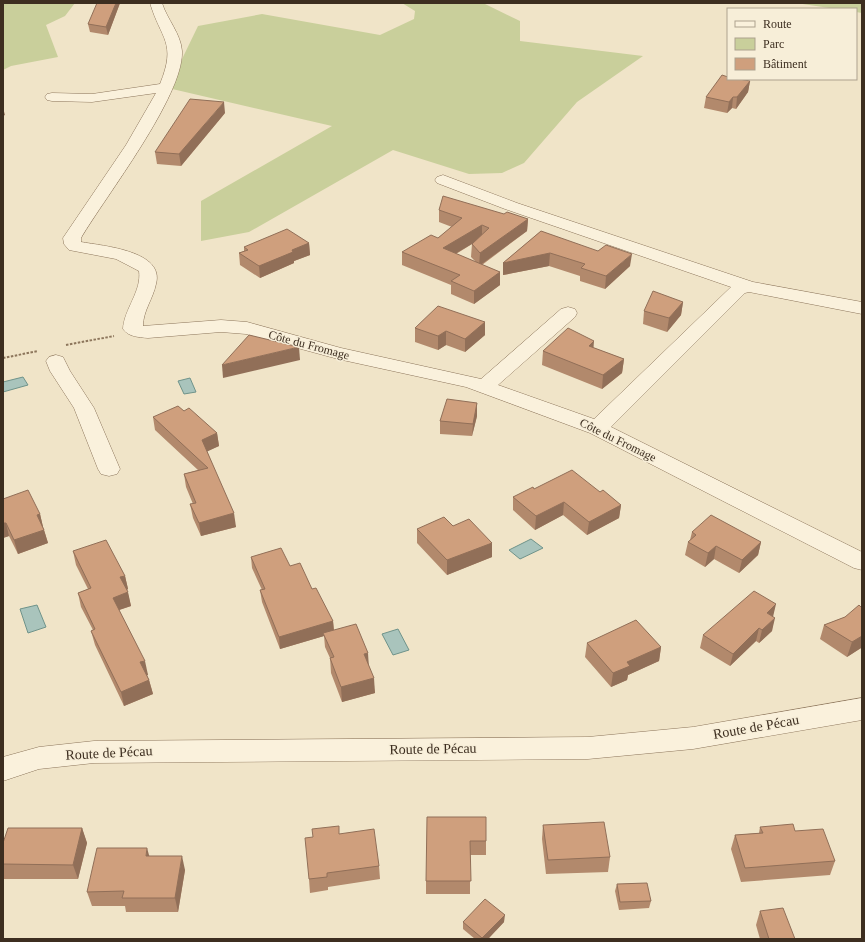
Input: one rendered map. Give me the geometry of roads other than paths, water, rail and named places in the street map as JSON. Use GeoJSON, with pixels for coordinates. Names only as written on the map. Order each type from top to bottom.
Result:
{"type":"FeatureCollection","features":[{"type":"Feature","properties":{"kind":"street"},"geometry":{"type":"LineString","coordinates":[[52,97],[92,98],[165,87],[175,60],[175,50],[156,3]]}},
{"type":"Feature","properties":{"kind":"street","name":"Côte du Fromage"},"geometry":{"type":"LineString","coordinates":[[165,87],[140,134],[72,238],[72,244],[75,246],[134,259],[146,268],[149,275],[147,285],[132,318],[133,329],[136,331],[148,332],[221,326],[247,328],[338,353],[485,386],[597,428],[762,513],[862,562]]}},
{"type":"Feature","properties":{"kind":"street"},"geometry":{"type":"LineString","coordinates":[[443,180],[511,206],[749,287],[862,308]]}},
{"type":"Feature","properties":{"kind":"street"},"geometry":{"type":"LineString","coordinates":[[597,428],[740,290],[749,287]]}},
{"type":"Feature","properties":{"kind":"street"},"geometry":{"type":"LineString","coordinates":[[485,386],[568,313]]}},
{"type":"Feature","properties":{"kind":"street"},"geometry":{"type":"LineString","coordinates":[[53,352],[60,371],[84,408],[109,470]]}},
{"type":"Feature","properties":{"kind":"street","name":"Route de Pécau"},"geometry":{"type":"LineString","coordinates":[[3,769],[39,758],[94,752],[588,748],[693,738],[862,709]]}},
{"type":"Feature","properties":{"kind":"water"},"geometry":{"type":"Polygon","coordinates":[[[23,377],[28,385],[3,392],[3,382],[23,377]]]}},
{"type":"Feature","properties":{"kind":"water"},"geometry":{"type":"Polygon","coordinates":[[[190,378],[196,392],[184,394],[178,381],[190,378]]]}},
{"type":"Feature","properties":{"kind":"water"},"geometry":{"type":"Polygon","coordinates":[[[531,539],[543,548],[520,559],[509,550],[531,539]]]}},
{"type":"Feature","properties":{"kind":"water"},"geometry":{"type":"Polygon","coordinates":[[[37,605],[46,627],[28,633],[20,609],[37,605]]]}},
{"type":"Feature","properties":{"kind":"water"},"geometry":{"type":"Polygon","coordinates":[[[398,629],[409,650],[393,655],[382,634],[398,629]]]}}]}
